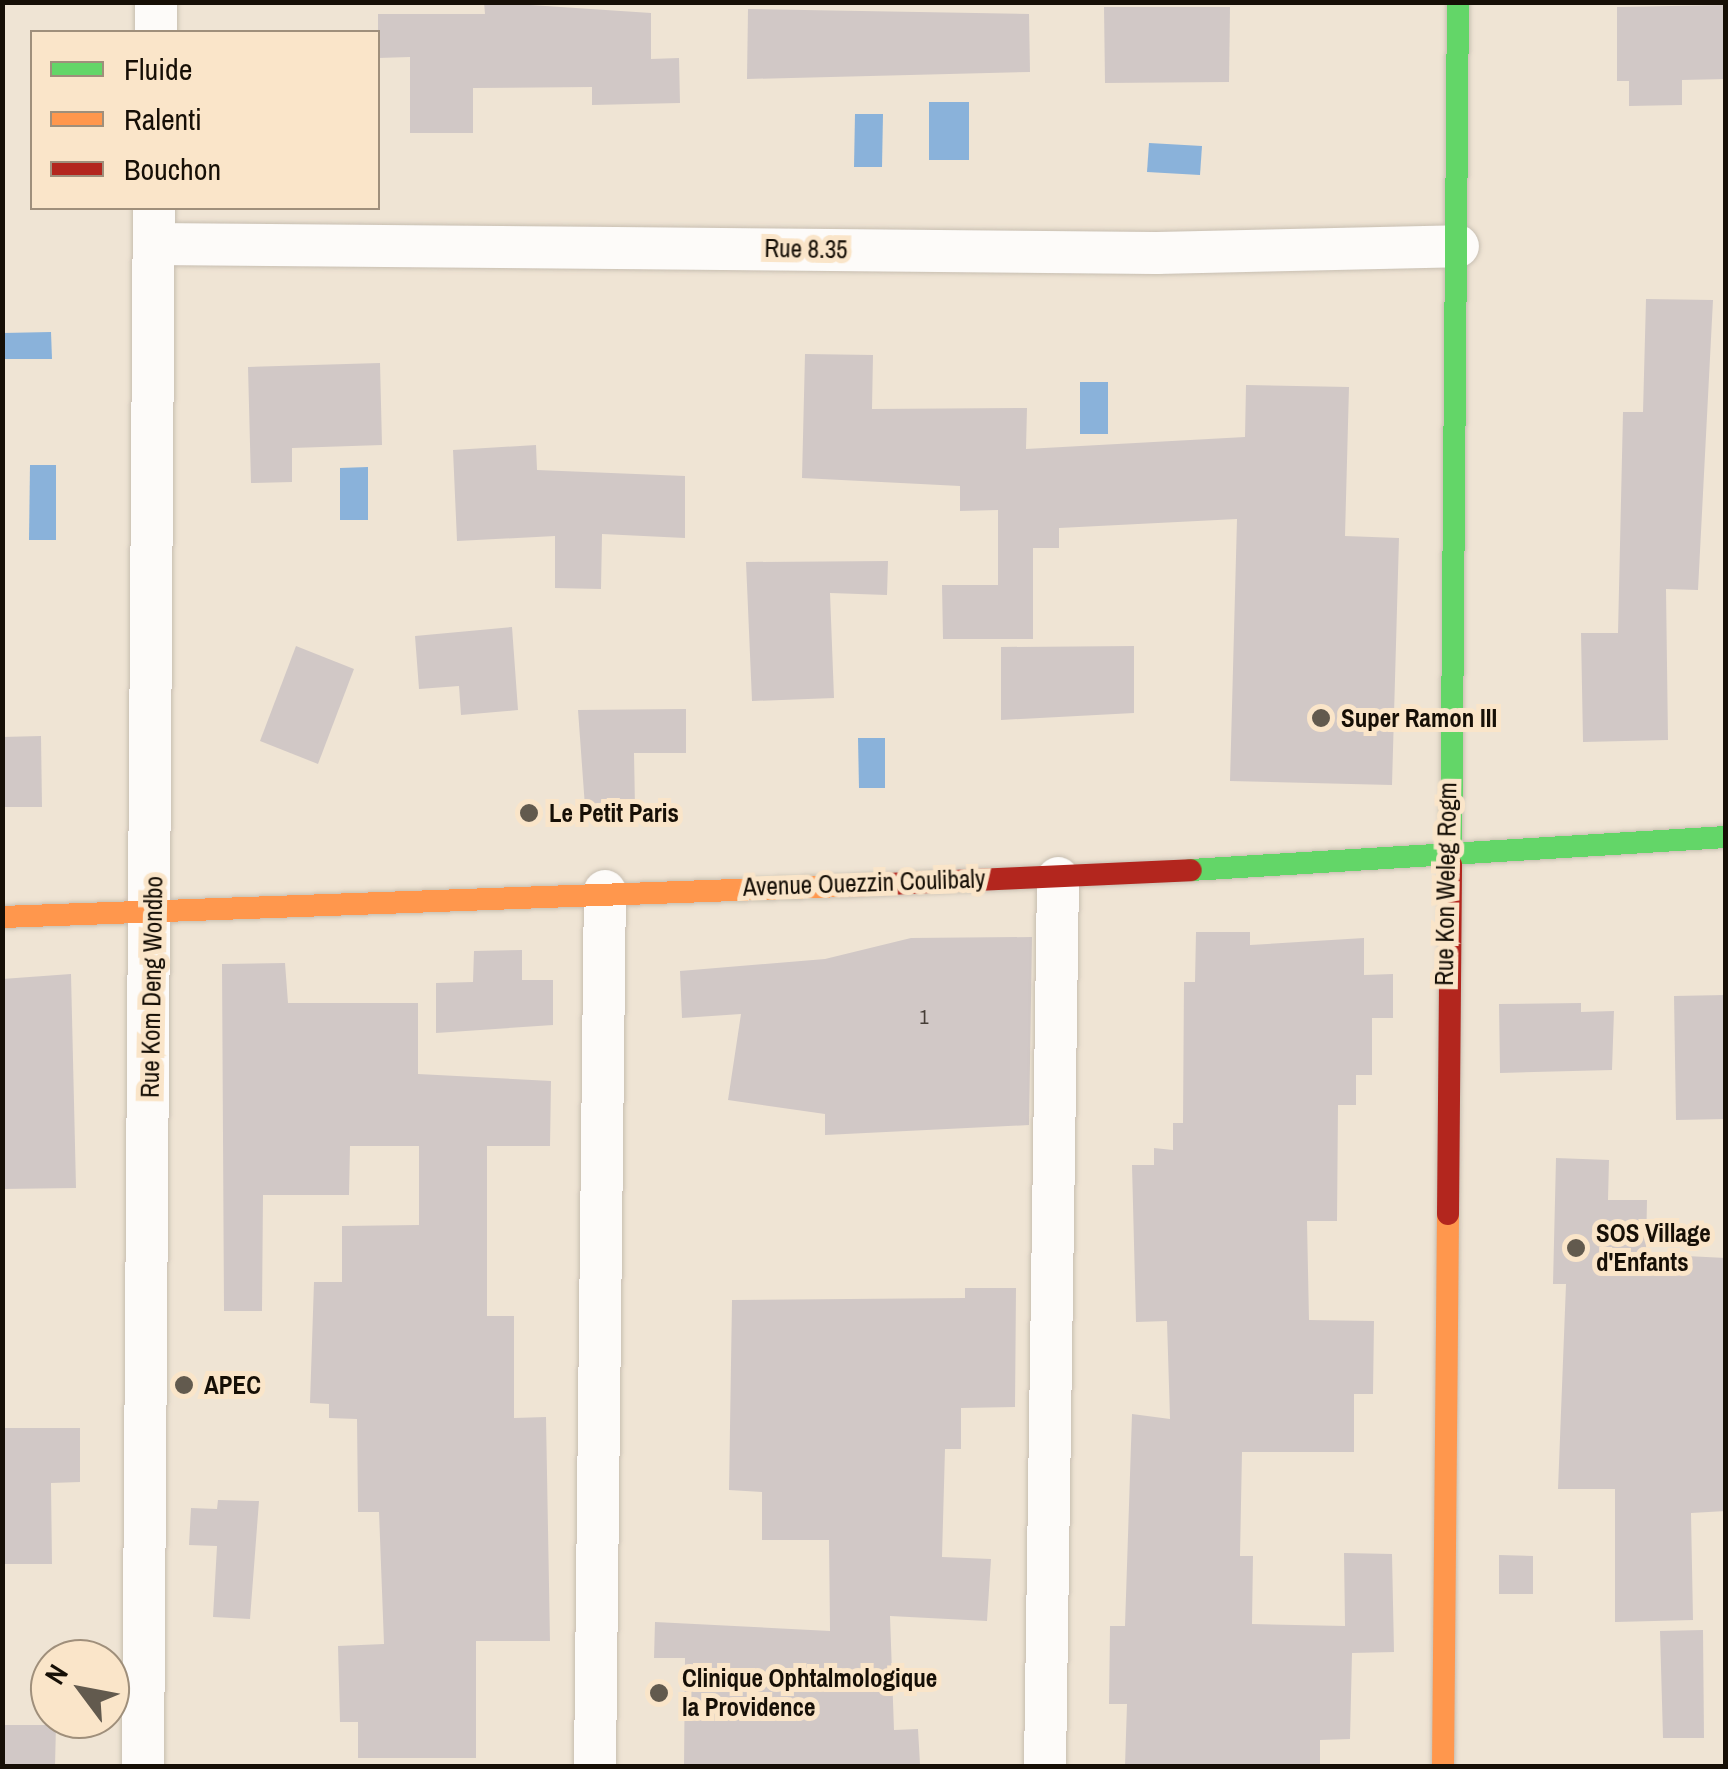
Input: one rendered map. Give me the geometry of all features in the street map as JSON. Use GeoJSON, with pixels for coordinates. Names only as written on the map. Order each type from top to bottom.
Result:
{"type":"FeatureCollection","features":[{"type":"Feature","properties":{"kind":"street"},"geometry":{"type":"LineString","coordinates":[[156,2],[156,30]]}},
{"type":"Feature","properties":{"kind":"street","name":"Rue Kon Weleg Rogm"},"geometry":{"type":"LineString","coordinates":[[1442,1766],[1445,858],[1458,246],[1458,2]]}},
{"type":"Feature","properties":{"kind":"street","name":"Rue 8.35"},"geometry":{"type":"LineString","coordinates":[[154,226],[1158,253],[1458,246]]}},
{"type":"Feature","properties":{"kind":"street","name":"Rue Kom Deng Wondbo"},"geometry":{"type":"LineString","coordinates":[[143,1766],[153,912],[154,226]]}},
{"type":"Feature","properties":{"kind":"street","name":"Avenue Ouezzin Coulibaly"},"geometry":{"type":"LineString","coordinates":[[2,917],[605,891],[1058,878],[1445,858],[1726,837]]}},
{"type":"Feature","properties":{"kind":"street"},"geometry":{"type":"LineString","coordinates":[[1046,1766],[1058,878]]}},
{"type":"Feature","properties":{"kind":"street"},"geometry":{"type":"LineString","coordinates":[[596,1766],[605,891]]}},
{"type":"Feature","properties":{"kind":"water"},"geometry":{"type":"Polygon","coordinates":[[[929,102],[969,102],[969,160],[929,160],[929,102]]]}},
{"type":"Feature","properties":{"kind":"water"},"geometry":{"type":"Polygon","coordinates":[[[855,114],[883,114],[882,167],[854,167],[855,114]]]}},
{"type":"Feature","properties":{"kind":"water"},"geometry":{"type":"Polygon","coordinates":[[[1149,143],[1202,146],[1200,175],[1147,172],[1149,143]]]}},
{"type":"Feature","properties":{"kind":"water"},"geometry":{"type":"Polygon","coordinates":[[[51,332],[52,359],[3,359],[3,333],[51,332]]]}},
{"type":"Feature","properties":{"kind":"water"},"geometry":{"type":"Polygon","coordinates":[[[1080,382],[1108,382],[1108,434],[1080,434],[1080,382]]]}},
{"type":"Feature","properties":{"kind":"water"},"geometry":{"type":"Polygon","coordinates":[[[30,465],[56,465],[56,540],[29,540],[30,465]]]}},
{"type":"Feature","properties":{"kind":"water"},"geometry":{"type":"Polygon","coordinates":[[[368,467],[368,520],[340,520],[340,468],[368,467]]]}},
{"type":"Feature","properties":{"kind":"water"},"geometry":{"type":"Polygon","coordinates":[[[858,738],[885,738],[885,788],[859,788],[858,738]]]}},
{"type":"Feature","properties":{"kind":"building"},"geometry":{"type":"Polygon","coordinates":[[[484,2],[651,13],[651,59],[679,58],[680,103],[592,105],[592,87],[473,88],[473,133],[410,133],[410,57],[380,58],[378,14],[485,14],[484,2]]]}},
{"type":"Feature","properties":{"kind":"building"},"geometry":{"type":"Polygon","coordinates":[[[1726,5],[1726,79],[1682,80],[1682,105],[1629,106],[1629,81],[1617,81],[1617,7],[1726,5]]]}},
{"type":"Feature","properties":{"kind":"building"},"geometry":{"type":"Polygon","coordinates":[[[1104,7],[1230,7],[1229,82],[1105,83],[1104,7]]]}},
{"type":"Feature","properties":{"kind":"building"},"geometry":{"type":"Polygon","coordinates":[[[748,9],[1029,14],[1030,72],[747,79],[748,9]]]}},
{"type":"Feature","properties":{"kind":"building"},"geometry":{"type":"Polygon","coordinates":[[[1646,299],[1713,300],[1698,590],[1666,589],[1668,740],[1583,742],[1581,633],[1618,633],[1623,412],[1643,412],[1646,299]]]}},
{"type":"Feature","properties":{"kind":"building"},"geometry":{"type":"Polygon","coordinates":[[[805,354],[873,355],[872,409],[1027,408],[1026,449],[1245,437],[1246,385],[1349,387],[1345,536],[1399,538],[1392,785],[1230,781],[1237,519],[1059,528],[1059,548],[1033,548],[1033,639],[943,639],[942,585],[998,585],[998,510],[960,511],[960,486],[802,478],[805,354]]]}},
{"type":"Feature","properties":{"kind":"building"},"geometry":{"type":"Polygon","coordinates":[[[380,363],[382,445],[292,448],[292,482],[251,483],[248,367],[380,363]]]}},
{"type":"Feature","properties":{"kind":"building"},"geometry":{"type":"Polygon","coordinates":[[[536,445],[537,470],[685,476],[685,538],[602,534],[601,589],[555,588],[555,536],[457,541],[453,450],[536,445]]]}},
{"type":"Feature","properties":{"kind":"building"},"geometry":{"type":"Polygon","coordinates":[[[888,561],[887,595],[830,593],[834,698],[752,701],[746,562],[888,561]]]}},
{"type":"Feature","properties":{"kind":"building"},"geometry":{"type":"Polygon","coordinates":[[[512,627],[518,710],[461,715],[459,686],[419,689],[415,636],[512,627]]]}},
{"type":"Feature","properties":{"kind":"building"},"geometry":{"type":"Polygon","coordinates":[[[296,646],[354,669],[318,764],[260,741],[296,646]]]}},
{"type":"Feature","properties":{"kind":"building"},"geometry":{"type":"Polygon","coordinates":[[[1134,646],[1134,713],[1001,720],[1001,647],[1134,646]]]}},
{"type":"Feature","properties":{"kind":"building"},"geometry":{"type":"Polygon","coordinates":[[[686,709],[686,753],[634,753],[635,807],[585,807],[578,710],[686,709]]]}},
{"type":"Feature","properties":{"kind":"building"},"geometry":{"type":"Polygon","coordinates":[[[41,736],[42,807],[2,807],[2,737],[41,736]]]}},
{"type":"Feature","properties":{"kind":"building"},"geometry":{"type":"Polygon","coordinates":[[[1196,932],[1250,932],[1250,945],[1364,938],[1364,975],[1393,974],[1393,1018],[1372,1018],[1372,1075],[1356,1075],[1356,1105],[1338,1105],[1337,1221],[1307,1221],[1309,1320],[1374,1321],[1373,1394],[1354,1394],[1354,1452],[1242,1452],[1240,1556],[1253,1556],[1252,1624],[1345,1626],[1344,1553],[1392,1554],[1394,1652],[1352,1653],[1350,1739],[1320,1740],[1320,1766],[1125,1766],[1127,1704],[1109,1704],[1110,1626],[1125,1626],[1132,1414],[1170,1419],[1167,1321],[1136,1322],[1132,1165],[1154,1165],[1154,1148],[1173,1150],[1173,1123],[1183,1123],[1184,982],[1195,982],[1196,932]]]}},
{"type":"Feature","properties":{"kind":"building"},"geometry":{"type":"Polygon","coordinates":[[[1032,937],[1029,1125],[825,1135],[825,1114],[728,1100],[741,1014],[682,1018],[680,971],[825,959],[911,938],[1032,937]]]}},
{"type":"Feature","properties":{"kind":"building"},"geometry":{"type":"Polygon","coordinates":[[[522,950],[522,980],[553,980],[553,1025],[436,1033],[436,983],[473,982],[474,951],[522,950]]]}},
{"type":"Feature","properties":{"kind":"building"},"geometry":{"type":"Polygon","coordinates":[[[285,963],[288,1003],[418,1003],[418,1074],[551,1081],[550,1146],[487,1146],[487,1316],[514,1316],[514,1418],[546,1417],[550,1641],[476,1641],[476,1758],[358,1758],[358,1722],[340,1722],[338,1646],[384,1644],[379,1512],[358,1512],[357,1419],[329,1418],[329,1404],[310,1403],[314,1282],[342,1282],[342,1226],[419,1225],[419,1146],[350,1146],[349,1195],[263,1195],[262,1311],[224,1311],[222,964],[285,963]]]}},
{"type":"Feature","properties":{"kind":"building"},"geometry":{"type":"Polygon","coordinates":[[[71,974],[76,1188],[2,1189],[2,979],[71,974]]]}},
{"type":"Feature","properties":{"kind":"building"},"geometry":{"type":"Polygon","coordinates":[[[1726,995],[1726,1119],[1676,1120],[1674,996],[1726,995]]]}},
{"type":"Feature","properties":{"kind":"building"},"geometry":{"type":"Polygon","coordinates":[[[1581,1003],[1581,1012],[1614,1011],[1612,1070],[1500,1073],[1499,1004],[1581,1003]]]}},
{"type":"Feature","properties":{"kind":"building"},"geometry":{"type":"Polygon","coordinates":[[[1556,1158],[1609,1160],[1608,1200],[1647,1200],[1646,1254],[1726,1258],[1726,1511],[1691,1513],[1693,1620],[1615,1622],[1615,1489],[1558,1489],[1566,1284],[1553,1284],[1556,1158]]]}},
{"type":"Feature","properties":{"kind":"building"},"geometry":{"type":"Polygon","coordinates":[[[965,1288],[1016,1288],[1015,1407],[961,1408],[961,1449],[945,1449],[942,1557],[991,1559],[987,1621],[890,1616],[894,1730],[918,1729],[920,1764],[684,1766],[685,1658],[654,1658],[655,1622],[830,1631],[829,1540],[762,1540],[762,1492],[729,1490],[732,1300],[965,1298],[965,1288]]]}},
{"type":"Feature","properties":{"kind":"building"},"geometry":{"type":"Polygon","coordinates":[[[2,1428],[80,1428],[80,1482],[51,1483],[52,1564],[2,1564],[2,1428]]]}},
{"type":"Feature","properties":{"kind":"building"},"geometry":{"type":"Polygon","coordinates":[[[218,1500],[259,1501],[250,1619],[213,1617],[217,1546],[189,1545],[191,1508],[217,1509],[218,1500]]]}},
{"type":"Feature","properties":{"kind":"building"},"geometry":{"type":"Polygon","coordinates":[[[1499,1555],[1533,1556],[1533,1594],[1499,1594],[1499,1555]]]}},
{"type":"Feature","properties":{"kind":"building"},"geometry":{"type":"Polygon","coordinates":[[[1703,1630],[1704,1738],[1663,1738],[1660,1631],[1703,1630]]]}},
{"type":"Feature","properties":{"kind":"building"},"geometry":{"type":"Polygon","coordinates":[[[2,1725],[30,1725],[30,1739],[56,1739],[55,1766],[2,1766],[2,1725]]]}},
{"type":"Feature","properties":{"kind":"traffic: fast"},"geometry":{"type":"LineString","coordinates":[[1451,865],[1458,2]]}},
{"type":"Feature","properties":{"kind":"traffic: fast"},"geometry":{"type":"LineString","coordinates":[[1191,870],[1726,837]]}},
{"type":"Feature","properties":{"kind":"traffic: slow"},"geometry":{"type":"LineString","coordinates":[[2,917],[844,886]]}},
{"type":"Feature","properties":{"kind":"traffic: slow"},"geometry":{"type":"LineString","coordinates":[[1443,1766],[1448,1214]]}},
{"type":"Feature","properties":{"kind":"traffic: jam"},"geometry":{"type":"LineString","coordinates":[[1448,1214],[1451,865]]}},
{"type":"Feature","properties":{"kind":"traffic: jam"},"geometry":{"type":"LineString","coordinates":[[844,886],[1191,870]]}},
{"type":"Feature","properties":{"kind":"place","name":"Super Ramon III"},"geometry":{"type":"Point","coordinates":[1321,718]}},
{"type":"Feature","properties":{"kind":"place","name":"Le Petit Paris"},"geometry":{"type":"Point","coordinates":[529,813]}},
{"type":"Feature","properties":{"kind":"place","name":"SOS Village d'Enfants"},"geometry":{"type":"Point","coordinates":[1576,1248]}},
{"type":"Feature","properties":{"kind":"place","name":"APEC"},"geometry":{"type":"Point","coordinates":[184,1385]}},
{"type":"Feature","properties":{"kind":"place","name":"Clinique Ophtalmologique la Providence"},"geometry":{"type":"Point","coordinates":[659,1693]}}]}
